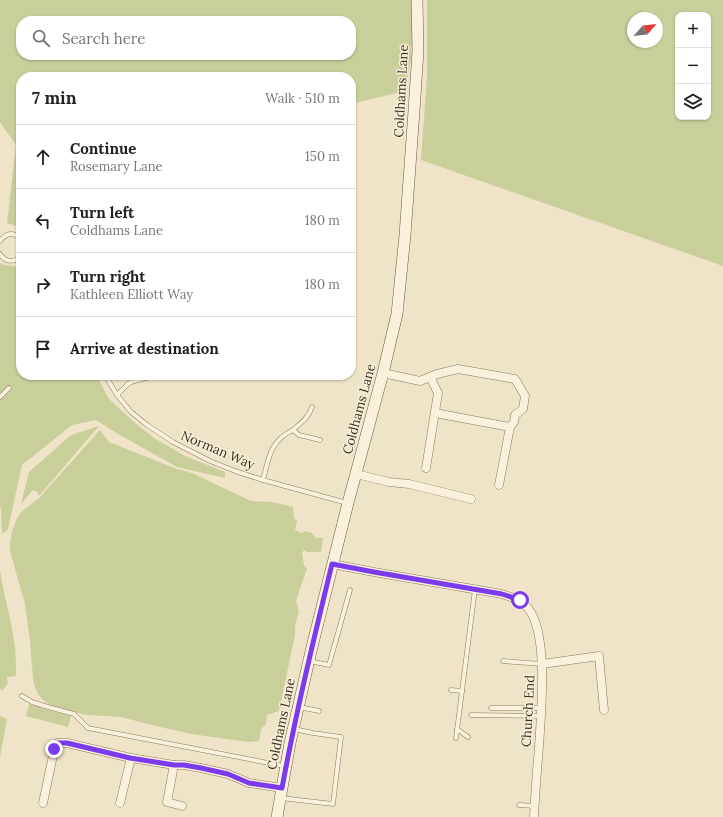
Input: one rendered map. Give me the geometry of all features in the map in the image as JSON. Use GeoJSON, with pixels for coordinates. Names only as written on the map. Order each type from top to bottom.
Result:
{"type":"FeatureCollection","features":[{"type":"Feature","properties":{"kind":"street","name":"Coldhams Lane"},"geometry":{"type":"LineString","coordinates":[[277,817],[293,729],[308,661],[397,314],[412,146],[418,50],[417,0]]}},
{"type":"Feature","properties":{"kind":"street"},"geometry":{"type":"LineString","coordinates":[[383,373],[420,381],[430,376],[458,369],[515,379],[525,396],[523,409],[516,415],[514,422],[510,427],[499,485]]}},
{"type":"Feature","properties":{"kind":"street"},"geometry":{"type":"LineString","coordinates":[[426,468],[438,393],[430,376]]}},
{"type":"Feature","properties":{"kind":"street"},"geometry":{"type":"LineString","coordinates":[[435,414],[510,427]]}},
{"type":"Feature","properties":{"kind":"street"},"geometry":{"type":"LineString","coordinates":[[356,474],[389,482],[409,484],[471,499]]}},
{"type":"Feature","properties":{"kind":"street"},"geometry":{"type":"LineString","coordinates":[[332,564],[475,589]]}},
{"type":"Feature","properties":{"kind":"street","name":"Church End"},"geometry":{"type":"LineString","coordinates":[[475,589],[502,594],[520,600],[528,608],[538,631],[542,664],[541,712],[534,817]]}},
{"type":"Feature","properties":{"kind":"street"},"geometry":{"type":"LineString","coordinates":[[542,664],[599,656],[604,710]]}},
{"type":"Feature","properties":{"kind":"street"},"geometry":{"type":"LineString","coordinates":[[43,803],[54,749],[57,743],[67,743],[130,758],[174,765],[184,765],[228,774],[249,783],[281,793]]}},
{"type":"Feature","properties":{"kind":"street"},"geometry":{"type":"LineString","coordinates":[[120,803],[130,758]]}},
{"type":"Feature","properties":{"kind":"street"},"geometry":{"type":"LineString","coordinates":[[174,765],[167,802],[182,806]]}},
{"type":"Feature","properties":{"kind":"lane"},"geometry":{"type":"LineString","coordinates":[[0,241],[10,234],[16,235]]}},
{"type":"Feature","properties":{"kind":"lane"},"geometry":{"type":"LineString","coordinates":[[0,254],[6,260],[16,260]]}},
{"type":"Feature","properties":{"kind":"lane","name":"Norman Way"},"geometry":{"type":"LineString","coordinates":[[108,380],[116,395],[138,418],[173,442],[235,471],[348,503]]}},
{"type":"Feature","properties":{"kind":"lane"},"geometry":{"type":"LineString","coordinates":[[116,395],[131,382],[139,380]]}},
{"type":"Feature","properties":{"kind":"lane"},"geometry":{"type":"LineString","coordinates":[[0,397],[9,388]]}},
{"type":"Feature","properties":{"kind":"lane"},"geometry":{"type":"LineString","coordinates":[[263,480],[273,447],[281,437],[293,430],[307,417],[311,412],[312,407]]}},
{"type":"Feature","properties":{"kind":"lane"},"geometry":{"type":"LineString","coordinates":[[293,430],[299,435],[320,440]]}},
{"type":"Feature","properties":{"kind":"lane"},"geometry":{"type":"LineString","coordinates":[[456,738],[475,589]]}},
{"type":"Feature","properties":{"kind":"lane"},"geometry":{"type":"LineString","coordinates":[[308,661],[329,664],[350,590]]}},
{"type":"Feature","properties":{"kind":"lane"},"geometry":{"type":"LineString","coordinates":[[503,661],[542,664]]}},
{"type":"Feature","properties":{"kind":"lane"},"geometry":{"type":"LineString","coordinates":[[451,690],[462,691]]}},
{"type":"Feature","properties":{"kind":"lane"},"geometry":{"type":"LineString","coordinates":[[22,696],[32,702],[74,714],[88,728],[286,767]]}},
{"type":"Feature","properties":{"kind":"lane"},"geometry":{"type":"LineString","coordinates":[[298,707],[319,711]]}},
{"type":"Feature","properties":{"kind":"lane"},"geometry":{"type":"LineString","coordinates":[[491,708],[541,712]]}},
{"type":"Feature","properties":{"kind":"lane"},"geometry":{"type":"LineString","coordinates":[[471,715],[541,712]]}},
{"type":"Feature","properties":{"kind":"lane"},"geometry":{"type":"LineString","coordinates":[[281,793],[333,804],[341,737],[293,729]]}},
{"type":"Feature","properties":{"kind":"lane"},"geometry":{"type":"LineString","coordinates":[[458,729],[468,737]]}},
{"type":"Feature","properties":{"kind":"lane"},"geometry":{"type":"LineString","coordinates":[[519,804],[534,806]]}},
{"type":"Feature","properties":{"kind":"green space"},"geometry":{"type":"Polygon","coordinates":[[[0,0],[414,0],[411,59],[405,91],[356,103],[356,72],[16,72],[16,145],[0,122],[0,0]]]}},
{"type":"Feature","properties":{"kind":"green space"},"geometry":{"type":"Polygon","coordinates":[[[427,0],[723,0],[723,266],[421,160],[427,76],[427,0]]]}},
{"type":"Feature","properties":{"kind":"green space"},"geometry":{"type":"Polygon","coordinates":[[[16,145],[16,226],[7,223],[16,145]]]}},
{"type":"Feature","properties":{"kind":"green space"},"geometry":{"type":"Polygon","coordinates":[[[0,263],[15,266],[16,269],[16,380],[99,380],[109,399],[154,438],[185,456],[225,472],[225,478],[177,467],[96,420],[72,425],[22,465],[8,529],[2,534],[0,508],[0,263]]]}},
{"type":"Feature","properties":{"kind":"green space"},"geometry":{"type":"Polygon","coordinates":[[[99,426],[39,496],[37,492],[33,490],[21,504],[29,472],[71,435],[99,426]]]}},
{"type":"Feature","properties":{"kind":"green space"},"geometry":{"type":"Polygon","coordinates":[[[100,430],[109,442],[177,469],[192,473],[251,501],[272,502],[293,507],[294,519],[297,520],[295,530],[302,533],[305,531],[312,533],[316,538],[323,538],[321,552],[307,552],[304,550],[302,553],[304,565],[307,569],[296,601],[299,611],[279,711],[267,715],[266,724],[261,729],[259,741],[248,742],[191,734],[121,717],[88,715],[54,708],[38,694],[33,679],[25,604],[10,551],[12,533],[19,515],[40,497],[100,430]]]}},
{"type":"Feature","properties":{"kind":"green space"},"geometry":{"type":"Polygon","coordinates":[[[0,569],[13,632],[16,667],[16,676],[7,677],[8,683],[2,691],[0,689],[0,569]]]}},
{"type":"Feature","properties":{"kind":"green space"},"geometry":{"type":"Polygon","coordinates":[[[29,704],[71,716],[68,727],[26,716],[29,704]]]}},
{"type":"Feature","properties":{"kind":"green space"},"geometry":{"type":"Polygon","coordinates":[[[0,716],[7,719],[0,757],[0,716]]]}},
{"type":"Feature","properties":{"kind":"route"},"geometry":{"type":"LineString","coordinates":[[54,749],[57,743],[67,743],[130,758],[201,768],[228,774],[249,783],[282,788],[290,743],[332,564],[502,594],[520,600]]}}]}
